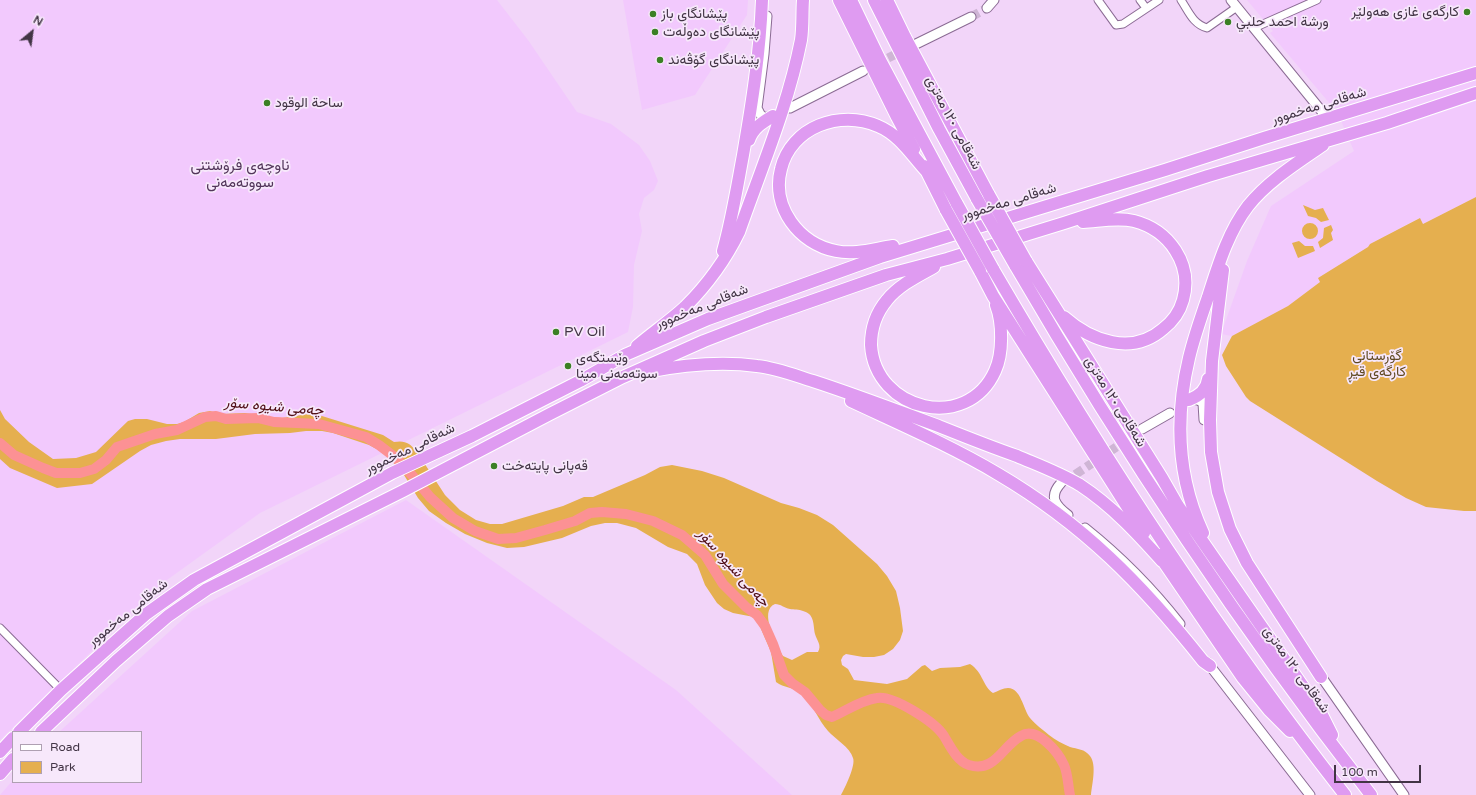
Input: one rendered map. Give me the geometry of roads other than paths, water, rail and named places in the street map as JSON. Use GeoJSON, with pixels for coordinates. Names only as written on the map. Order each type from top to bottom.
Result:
{"type":"FeatureCollection","features":[{"type":"Feature","properties":{"kind":"highway"},"geometry":{"type":"LineString","coordinates":[[711,277],[723,251],[729,231],[752,109],[759,52],[762,0]]}},
{"type":"Feature","properties":{"kind":"highway"},"geometry":{"type":"LineString","coordinates":[[625,355],[684,308],[722,263],[738,232],[792,78],[801,38],[803,0]]}},
{"type":"Feature","properties":{"kind":"highway"},"geometry":{"type":"LineString","coordinates":[[839,0],[897,117],[993,296],[1162,561],[1243,678],[1284,726],[1306,744]]}},
{"type":"Feature","properties":{"kind":"highway"},"geometry":{"type":"LineString","coordinates":[[851,0],[880,60],[956,204],[1054,371],[1155,530],[1244,660],[1345,795]]}},
{"type":"Feature","properties":{"kind":"highway","name":"شەقامی ١٢٠ مەتری"},"geometry":{"type":"LineString","coordinates":[[874,0],[939,129],[977,199],[1020,263],[1088,388],[1220,590],[1338,753],[1371,795]]}},
{"type":"Feature","properties":{"kind":"highway"},"geometry":{"type":"LineString","coordinates":[[887,0],[908,44],[989,196],[1020,263],[1055,308],[1178,506],[1320,711],[1330,731],[1338,753]]}},
{"type":"Feature","properties":{"kind":"highway","name":"شەقامی مەخموور"},"geometry":{"type":"LineString","coordinates":[[19,731],[61,690],[146,614],[194,580],[392,473],[472,436],[580,381],[625,355],[708,319],[880,257],[1476,73]]}},
{"type":"Feature","properties":{"kind":"highway","name":"شەقامی مەخموور"},"geometry":{"type":"LineString","coordinates":[[42,731],[116,661],[173,612],[208,589],[403,491],[623,377],[724,333],[886,275],[947,259],[1064,223],[1208,176],[1387,122],[1476,93]]}},
{"type":"Feature","properties":{"kind":"highway"},"geometry":{"type":"LineString","coordinates":[[741,162],[754,131],[762,122],[773,116]]}},
{"type":"Feature","properties":{"kind":"highway"},"geometry":{"type":"LineString","coordinates":[[928,173],[902,142],[879,126],[868,122],[843,119],[819,125],[798,139],[787,155],[781,170],[780,183],[781,197],[788,218],[802,235],[818,245],[835,251],[860,252],[928,243]]}},
{"type":"Feature","properties":{"kind":"highway"},"geometry":{"type":"LineString","coordinates":[[1215,559],[1194,512],[1185,482],[1180,441],[1183,392],[1189,357],[1221,257],[1243,213],[1252,201],[1276,178],[1332,138]]}},
{"type":"Feature","properties":{"kind":"highway"},"geometry":{"type":"LineString","coordinates":[[1055,308],[1075,326],[1096,337],[1110,342],[1133,343],[1155,335],[1167,326],[1180,307],[1185,289],[1184,268],[1176,249],[1161,233],[1151,227],[1136,222],[1119,219],[1064,223]]}},
{"type":"Feature","properties":{"kind":"highway"},"geometry":{"type":"LineString","coordinates":[[1232,234],[1222,276],[1212,361],[1210,420],[1211,452],[1218,492],[1238,548],[1321,677]]}},
{"type":"Feature","properties":{"kind":"highway"},"geometry":{"type":"LineString","coordinates":[[880,257],[886,275]]}},
{"type":"Feature","properties":{"kind":"highway"},"geometry":{"type":"LineString","coordinates":[[947,259],[900,288],[888,299],[878,313],[873,325],[871,337],[872,354],[876,369],[883,380],[894,392],[906,400],[921,406],[937,408],[957,406],[981,391],[991,378],[998,365],[1000,351],[998,310],[993,296]]}},
{"type":"Feature","properties":{"kind":"highway"},"geometry":{"type":"LineString","coordinates":[[1190,400],[1203,392],[1206,388],[1212,361]]}},
{"type":"Feature","properties":{"kind":"highway"},"geometry":{"type":"LineString","coordinates":[[623,377],[664,369],[728,364],[759,366],[781,371],[836,388],[967,437],[1063,476],[1106,504],[1132,528],[1162,561]]}},
{"type":"Feature","properties":{"kind":"highway"},"geometry":{"type":"LineString","coordinates":[[813,381],[836,394],[976,461],[1042,502],[1090,539],[1123,570],[1155,603],[1210,666]]}},
{"type":"Feature","properties":{"kind":"highway"},"geometry":{"type":"LineString","coordinates":[[106,650],[116,661]]}},
{"type":"Feature","properties":{"kind":"highway"},"geometry":{"type":"LineString","coordinates":[[0,752],[12,739]]}},
{"type":"Feature","properties":{"kind":"highway"},"geometry":{"type":"LineString","coordinates":[[0,774],[12,760]]}},
{"type":"Feature","properties":{"kind":"street"},"geometry":{"type":"LineString","coordinates":[[767,0],[766,39],[757,108],[764,118],[773,116]]}},
{"type":"Feature","properties":{"kind":"street"},"geometry":{"type":"LineString","coordinates":[[987,8],[994,0]]}},
{"type":"Feature","properties":{"kind":"street"},"geometry":{"type":"LineString","coordinates":[[1098,0],[1116,25],[1123,24],[1158,0]]}},
{"type":"Feature","properties":{"kind":"street"},"geometry":{"type":"LineString","coordinates":[[1140,0],[1146,8]]}},
{"type":"Feature","properties":{"kind":"street"},"geometry":{"type":"LineString","coordinates":[[1181,0],[1194,21],[1199,26],[1207,28],[1234,3],[1328,119]]}},
{"type":"Feature","properties":{"kind":"street"},"geometry":{"type":"LineString","coordinates":[[1254,28],[1302,3],[1317,0]]}},
{"type":"Feature","properties":{"kind":"street"},"geometry":{"type":"LineString","coordinates":[[916,44],[971,17]]}},
{"type":"Feature","properties":{"kind":"street"},"geometry":{"type":"LineString","coordinates":[[790,108],[863,71]]}},
{"type":"Feature","properties":{"kind":"street"},"geometry":{"type":"LineString","coordinates":[[1190,400],[1200,401],[1204,404],[1205,439],[1210,482],[1220,516],[1235,552],[1266,602],[1404,795]]}},
{"type":"Feature","properties":{"kind":"street"},"geometry":{"type":"LineString","coordinates":[[1142,429],[1170,413]]}},
{"type":"Feature","properties":{"kind":"street"},"geometry":{"type":"LineString","coordinates":[[1061,483],[1054,494],[1058,507],[1109,549],[1146,585],[1183,628],[1210,666],[1310,795]]}},
{"type":"Feature","properties":{"kind":"street"},"geometry":{"type":"LineString","coordinates":[[0,628],[61,690]]}},
{"type":"Feature","properties":{"kind":"waterway","name":"چەمی شیوە سۆر"},"geometry":{"type":"LineString","coordinates":[[0,443],[14,455],[56,473],[80,473],[94,469],[106,460],[117,447],[155,434],[177,430],[205,417],[216,416],[226,419],[258,418],[274,422],[319,424],[366,437],[379,445],[396,458],[430,497],[453,518],[475,531],[498,539],[516,538],[545,530],[575,521],[590,513],[602,512],[626,514],[653,521],[682,535],[705,555],[723,584],[746,607],[757,615],[765,626],[784,675],[805,692],[826,715],[832,717],[859,703],[871,699],[884,698],[893,701],[923,717],[939,730],[954,753],[961,760],[969,765],[978,766],[992,762],[1014,740],[1027,734],[1034,734],[1052,747],[1064,765],[1070,795]]}},
{"type":"Feature","properties":{"kind":"tunnel"},"geometry":{"type":"LineString","coordinates":[[971,17],[987,8]]}},
{"type":"Feature","properties":{"kind":"tunnel"},"geometry":{"type":"LineString","coordinates":[[876,64],[906,49]]}},
{"type":"Feature","properties":{"kind":"tunnel"},"geometry":{"type":"LineString","coordinates":[[1064,482],[1140,431]]}},
{"type":"Feature","properties":{"kind":"place","name":"کارگەی غازی هەولێر"},"geometry":{"type":"Point","coordinates":[1467,12]}},
{"type":"Feature","properties":{"kind":"place","name":"پێشانگای باز"},"geometry":{"type":"Point","coordinates":[653,14]}},
{"type":"Feature","properties":{"kind":"place","name":"ورشة احمد حلبي"},"geometry":{"type":"Point","coordinates":[1228,22]}},
{"type":"Feature","properties":{"kind":"place","name":"پێشانگای دەوڵەت"},"geometry":{"type":"Point","coordinates":[655,32]}},
{"type":"Feature","properties":{"kind":"place","name":"پێشانگای گۆڤەند"},"geometry":{"type":"Point","coordinates":[660,60]}},
{"type":"Feature","properties":{"kind":"place","name":"ساحة الوقود"},"geometry":{"type":"Point","coordinates":[267,103]}},
{"type":"Feature","properties":{"kind":"place","name":"PV Oil"},"geometry":{"type":"Point","coordinates":[556,332]}},
{"type":"Feature","properties":{"kind":"place","name":"وێستگەی سوتەمەنی مینا"},"geometry":{"type":"Point","coordinates":[568,366]}},
{"type":"Feature","properties":{"kind":"place","name":"قەپانی پایتەخت"},"geometry":{"type":"Point","coordinates":[494,466]}},
{"type":"Feature","properties":{"kind":"district","name":"ناوچەی فرۆشتنی سووتەمەنی"},"geometry":{"type":"Point","coordinates":[240,174]}},
{"type":"Feature","properties":{"kind":"park label","name":"گۆڕستانی کارگەی قیڕ"},"geometry":{"type":"Point","coordinates":[1377,364]}}]}
